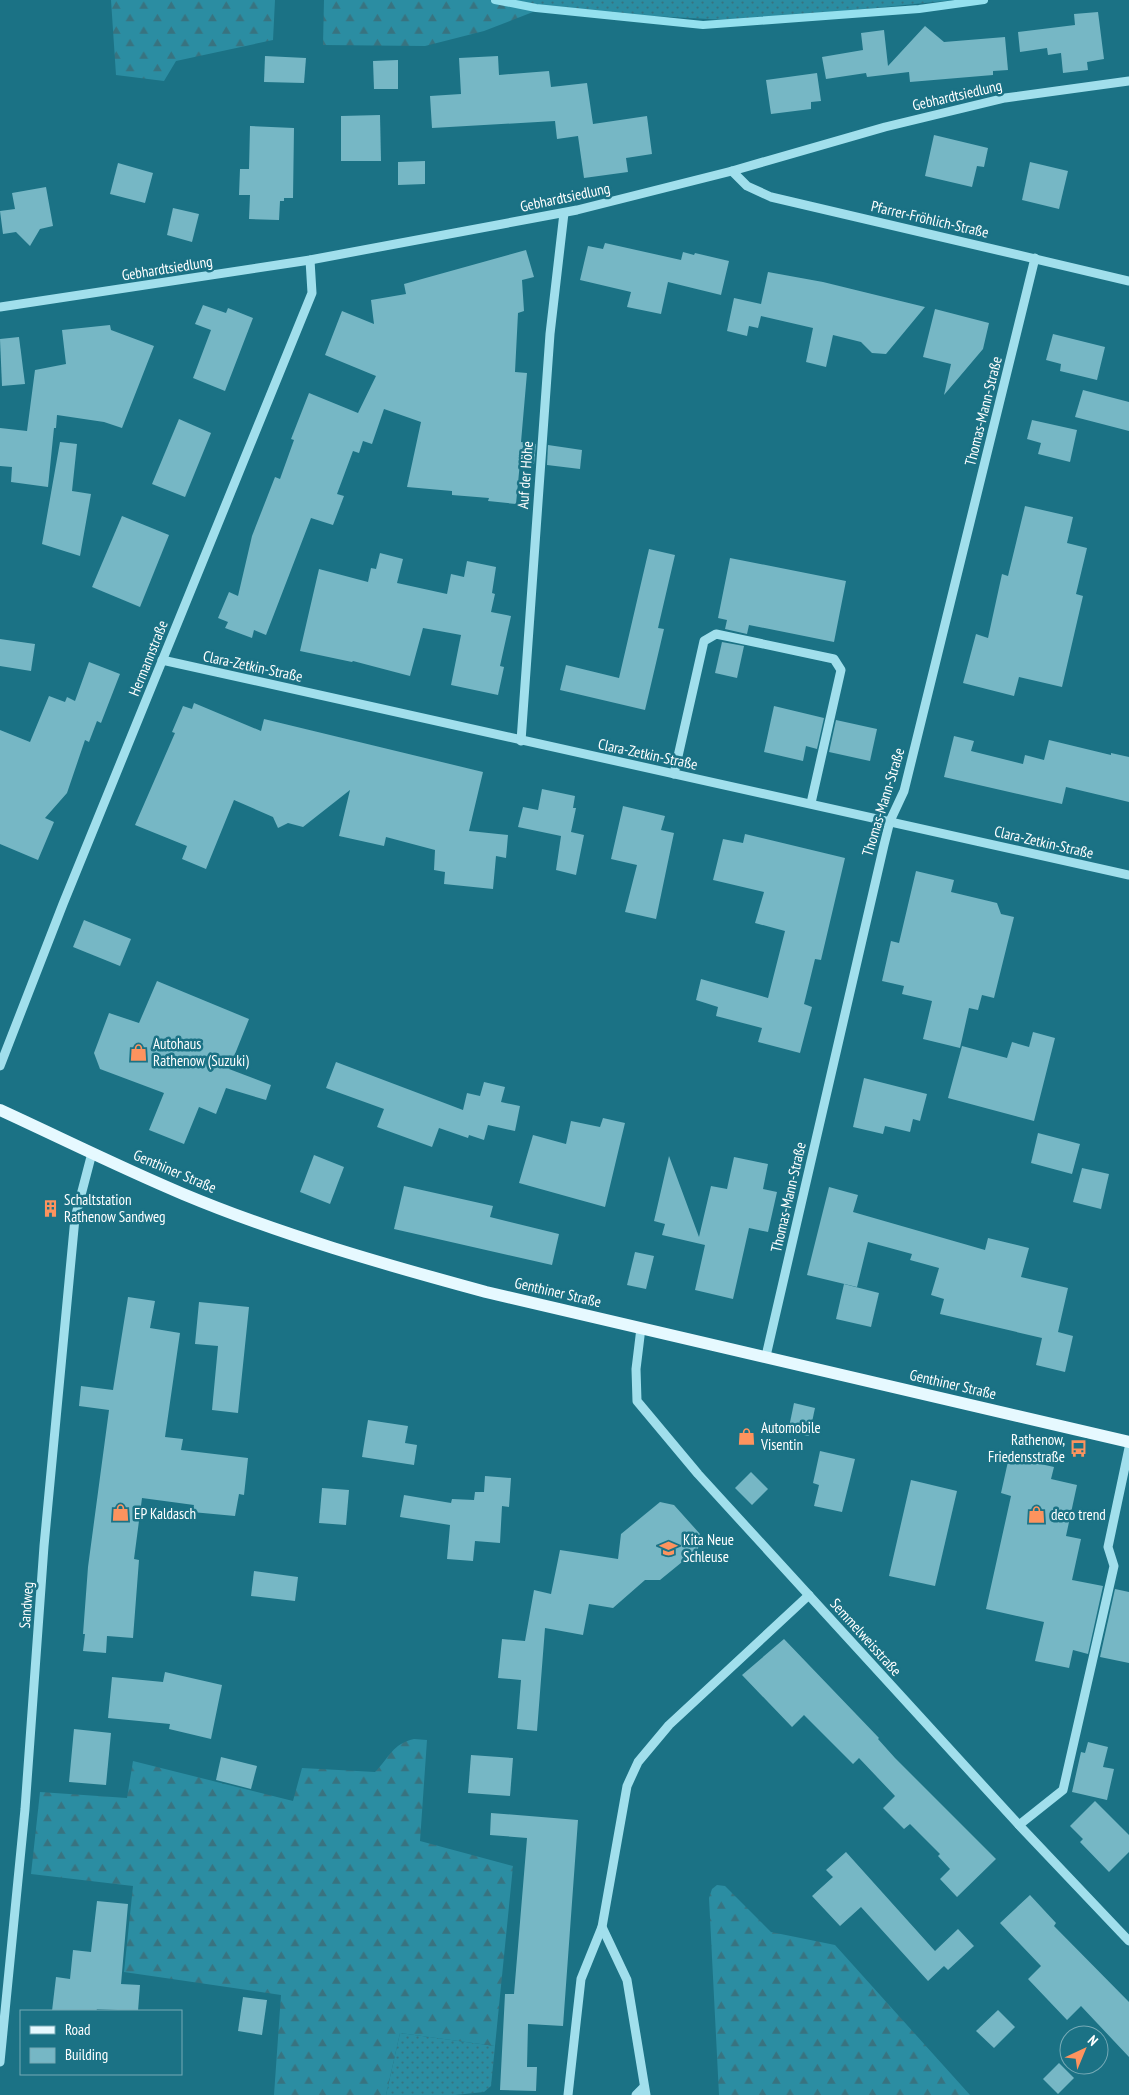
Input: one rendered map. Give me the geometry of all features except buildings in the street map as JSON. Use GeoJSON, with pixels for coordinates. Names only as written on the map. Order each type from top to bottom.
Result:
{"type":"FeatureCollection","features":[{"type":"Feature","properties":{"kind":"main road","name":"Genthiner Straße"},"geometry":{"type":"LineString","coordinates":[[0,1110],[184,1194],[345,1252],[486,1292],[1129,1442]]}},
{"type":"Feature","properties":{"kind":"street","name":"Gebhardtsiedlung"},"geometry":{"type":"LineString","coordinates":[[0,307],[310,260],[564,212],[732,171],[884,127],[1005,98],[1129,81]]}},
{"type":"Feature","properties":{"kind":"street","name":"Pfarrer-Fröhlich-Straße"},"geometry":{"type":"LineString","coordinates":[[732,171],[748,186],[771,197],[1129,281]]}},
{"type":"Feature","properties":{"kind":"street","name":"Auf der Höhe"},"geometry":{"type":"LineString","coordinates":[[521,740],[550,334],[564,212]]}},
{"type":"Feature","properties":{"kind":"street","name":"Thomas-Mann-Straße"},"geometry":{"type":"LineString","coordinates":[[766,1356],[884,844],[890,821],[904,791],[1035,258]]}},
{"type":"Feature","properties":{"kind":"street","name":"Hermannstraße"},"geometry":{"type":"LineString","coordinates":[[0,1066],[162,660],[312,293],[310,260]]}},
{"type":"Feature","properties":{"kind":"street"},"geometry":{"type":"LineString","coordinates":[[674,774],[704,641],[716,634],[834,659],[841,670],[812,803]]}},
{"type":"Feature","properties":{"kind":"street","name":"Clara-Zetkin-Straße"},"geometry":{"type":"LineString","coordinates":[[162,660],[1129,875]]}},
{"type":"Feature","properties":{"kind":"street","name":"Sandweg"},"geometry":{"type":"LineString","coordinates":[[0,2062],[25,1809],[44,1546],[75,1218],[92,1153]]}},
{"type":"Feature","properties":{"kind":"street","name":"Semmelweisstraße"},"geometry":{"type":"LineString","coordinates":[[641,1328],[636,1369],[637,1401],[698,1474],[1019,1825],[1129,1942]]}},
{"type":"Feature","properties":{"kind":"street"},"geometry":{"type":"LineString","coordinates":[[1019,1825],[1062,1790],[1114,1566],[1108,1547],[1129,1448]]}},
{"type":"Feature","properties":{"kind":"street"},"geometry":{"type":"LineString","coordinates":[[568,2095],[581,1979],[602,1928],[627,1786],[638,1762],[670,1725],[809,1594]]}},
{"type":"Feature","properties":{"kind":"street"},"geometry":{"type":"LineString","coordinates":[[602,1928],[627,1980],[645,2091],[636,2095]]}},
{"type":"Feature","properties":{"kind":"green space"},"geometry":{"type":"Polygon","coordinates":[[[111,0],[275,0],[273,40],[176,61],[164,81],[116,75],[111,0]]]}},
{"type":"Feature","properties":{"kind":"green space"},"geometry":{"type":"Polygon","coordinates":[[[324,0],[502,0],[538,10],[484,31],[425,46],[323,45],[324,0]]]}},
{"type":"Feature","properties":{"kind":"green space"},"geometry":{"type":"Polygon","coordinates":[[[502,0],[954,0],[746,21],[538,10],[502,0]]]}},
{"type":"Feature","properties":{"kind":"green space"},"geometry":{"type":"Polygon","coordinates":[[[414,1739],[427,1740],[420,1841],[513,1866],[495,2046],[400,2033],[386,2095],[274,2095],[281,1995],[124,1972],[133,1886],[31,1874],[40,1792],[127,1798],[133,1761],[293,1801],[302,1768],[375,1772],[396,1748],[414,1739]]]}},
{"type":"Feature","properties":{"kind":"green space"},"geometry":{"type":"Polygon","coordinates":[[[717,1885],[725,1886],[771,1932],[835,1945],[970,2095],[719,2095],[709,1898],[712,1889],[717,1885]]]}},
{"type":"Feature","properties":{"kind":"green space"},"geometry":{"type":"Polygon","coordinates":[[[400,2033],[495,2046],[491,2086],[484,2092],[455,2095],[386,2095],[400,2033]]]}},
{"type":"Feature","properties":{"kind":"waterway"},"geometry":{"type":"LineString","coordinates":[[495,0],[536,8],[703,25],[919,9],[984,0]]}},
{"type":"Feature","properties":{"kind":"place","name":"Autohaus Rathenow (Suzuki)"},"geometry":{"type":"Point","coordinates":[139,1052]}},
{"type":"Feature","properties":{"kind":"place","name":"Schaltstation Rathenow Sandweg"},"geometry":{"type":"Point","coordinates":[50,1208]}},
{"type":"Feature","properties":{"kind":"place","name":"Automobile Visentin"},"geometry":{"type":"Point","coordinates":[747,1436]}},
{"type":"Feature","properties":{"kind":"place","name":"Rathenow, Friedensstraße"},"geometry":{"type":"Point","coordinates":[1079,1448]}},
{"type":"Feature","properties":{"kind":"place","name":"EP Kaldasch"},"geometry":{"type":"Point","coordinates":[120,1513]}},
{"type":"Feature","properties":{"kind":"place","name":"deco trend"},"geometry":{"type":"Point","coordinates":[1037,1514]}},
{"type":"Feature","properties":{"kind":"place","name":"Kita Neue Schleuse"},"geometry":{"type":"Point","coordinates":[669,1548]}}]}
